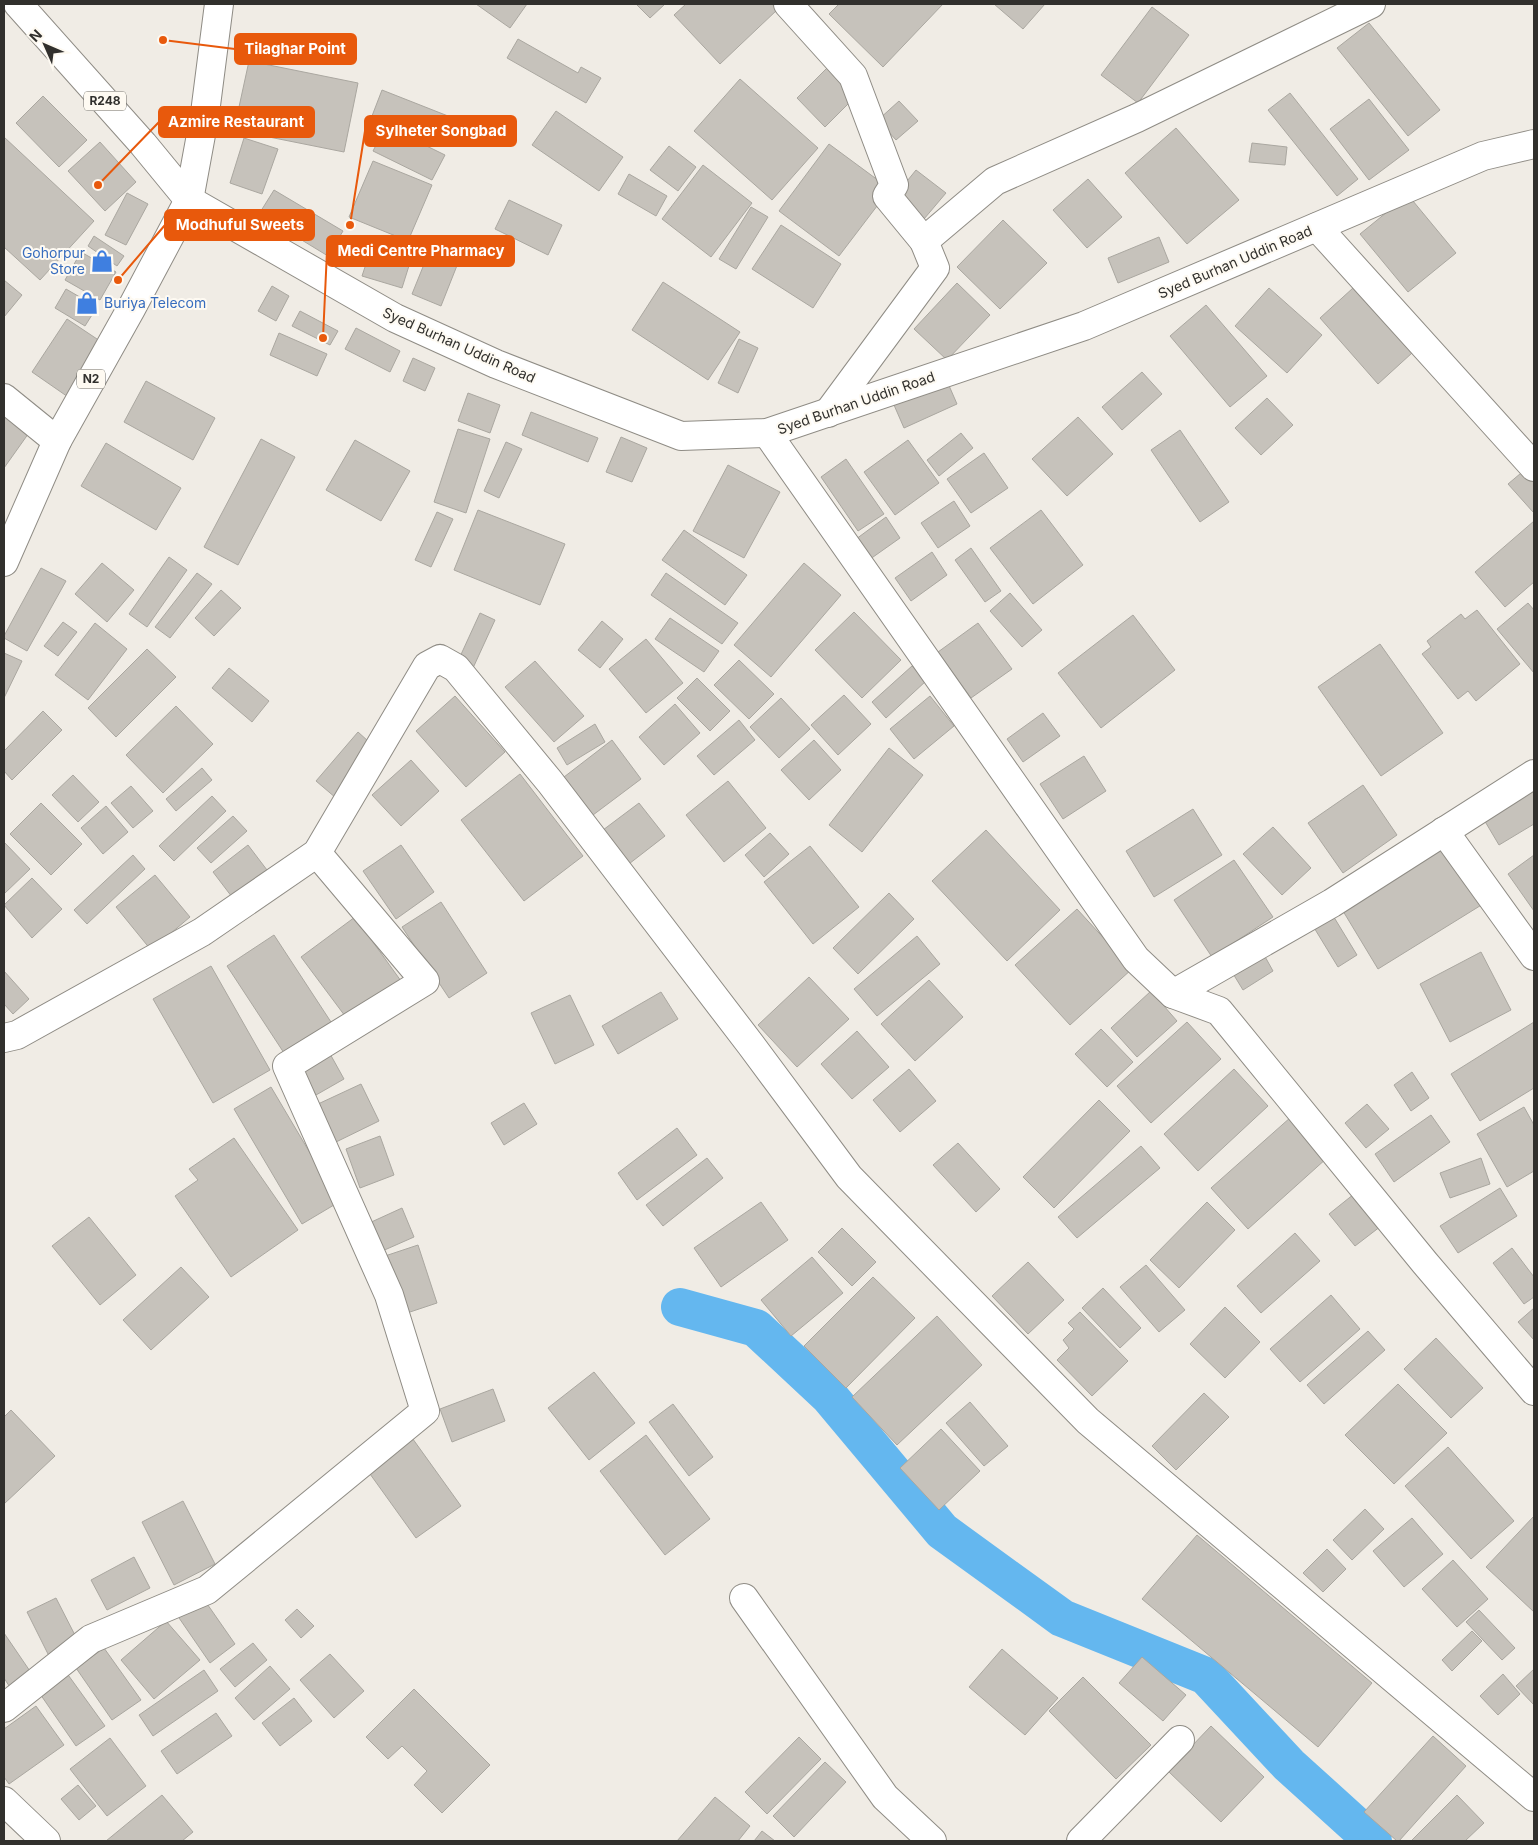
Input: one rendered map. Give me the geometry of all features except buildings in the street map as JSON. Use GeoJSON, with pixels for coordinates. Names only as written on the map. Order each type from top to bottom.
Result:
{"type":"FeatureCollection","features":[{"type":"Feature","properties":{"kind":"main road","name":"R248"},"geometry":{"type":"LineString","coordinates":[[18,4],[189,200]]}},
{"type":"Feature","properties":{"kind":"main road","name":"N2"},"geometry":{"type":"LineString","coordinates":[[4,562],[57,441],[189,200],[205,113],[219,4]]}},
{"type":"Feature","properties":{"kind":"main road"},"geometry":{"type":"LineString","coordinates":[[788,4],[853,76],[894,184],[888,196],[924,241],[935,268],[828,413]]}},
{"type":"Feature","properties":{"kind":"main road"},"geometry":{"type":"LineString","coordinates":[[924,241],[995,181],[1137,118],[1371,4]]}},
{"type":"Feature","properties":{"kind":"main road","name":"Syed Burhan Uddin Road"},"geometry":{"type":"LineString","coordinates":[[189,200],[395,318],[496,364],[681,436],[768,434],[1084,326],[1484,156],[1534,144]]}},
{"type":"Feature","properties":{"kind":"main road"},"geometry":{"type":"LineString","coordinates":[[1317,227],[1534,468]]}},
{"type":"Feature","properties":{"kind":"main road"},"geometry":{"type":"LineString","coordinates":[[4,398],[57,441]]}},
{"type":"Feature","properties":{"kind":"main road"},"geometry":{"type":"LineString","coordinates":[[768,434],[1136,959],[1173,994],[1220,1011],[1425,1263],[1534,1391]]}},
{"type":"Feature","properties":{"kind":"main road"},"geometry":{"type":"LineString","coordinates":[[4,1038],[17,1035],[202,932],[318,853],[427,666],[440,659],[456,668],[550,782],[751,1045],[848,1177],[1088,1421],[1534,1797]]}},
{"type":"Feature","properties":{"kind":"main road"},"geometry":{"type":"LineString","coordinates":[[1173,994],[1332,904],[1534,774]]}},
{"type":"Feature","properties":{"kind":"main road"},"geometry":{"type":"LineString","coordinates":[[1444,831],[1534,956]]}},
{"type":"Feature","properties":{"kind":"main road"},"geometry":{"type":"LineString","coordinates":[[4,1708],[91,1640],[207,1590],[425,1411],[389,1295],[287,1066],[425,981],[318,853]]}},
{"type":"Feature","properties":{"kind":"main road"},"geometry":{"type":"LineString","coordinates":[[744,1598],[885,1797],[932,1841]]}},
{"type":"Feature","properties":{"kind":"main road"},"geometry":{"type":"LineString","coordinates":[[1081,1841],[1180,1740]]}},
{"type":"Feature","properties":{"kind":"main road"},"geometry":{"type":"LineString","coordinates":[[4,1801],[46,1841]]}},
{"type":"Feature","properties":{"kind":"waterway"},"geometry":{"type":"LineString","coordinates":[[680,1307],[756,1328],[829,1396],[942,1531],[1062,1618],[1206,1676],[1289,1765],[1373,1841]]}},
{"type":"Feature","properties":{"kind":"place","name":"Tilaghar Point"},"geometry":{"type":"Point","coordinates":[163,40]}},
{"type":"Feature","properties":{"kind":"place","name":"Azmire Restaurant"},"geometry":{"type":"Point","coordinates":[98,185]}},
{"type":"Feature","properties":{"kind":"place","name":"Sylheter Songbad"},"geometry":{"type":"Point","coordinates":[350,225]}},
{"type":"Feature","properties":{"kind":"place","name":"Gohorpur Store"},"geometry":{"type":"Point","coordinates":[102,261]}},
{"type":"Feature","properties":{"kind":"place","name":"Modhuful Sweets"},"geometry":{"type":"Point","coordinates":[118,280]}},
{"type":"Feature","properties":{"kind":"place","name":"Buriya Telecom"},"geometry":{"type":"Point","coordinates":[87,303]}},
{"type":"Feature","properties":{"kind":"place","name":"Medi Centre Pharmacy"},"geometry":{"type":"Point","coordinates":[323,338]}}]}
